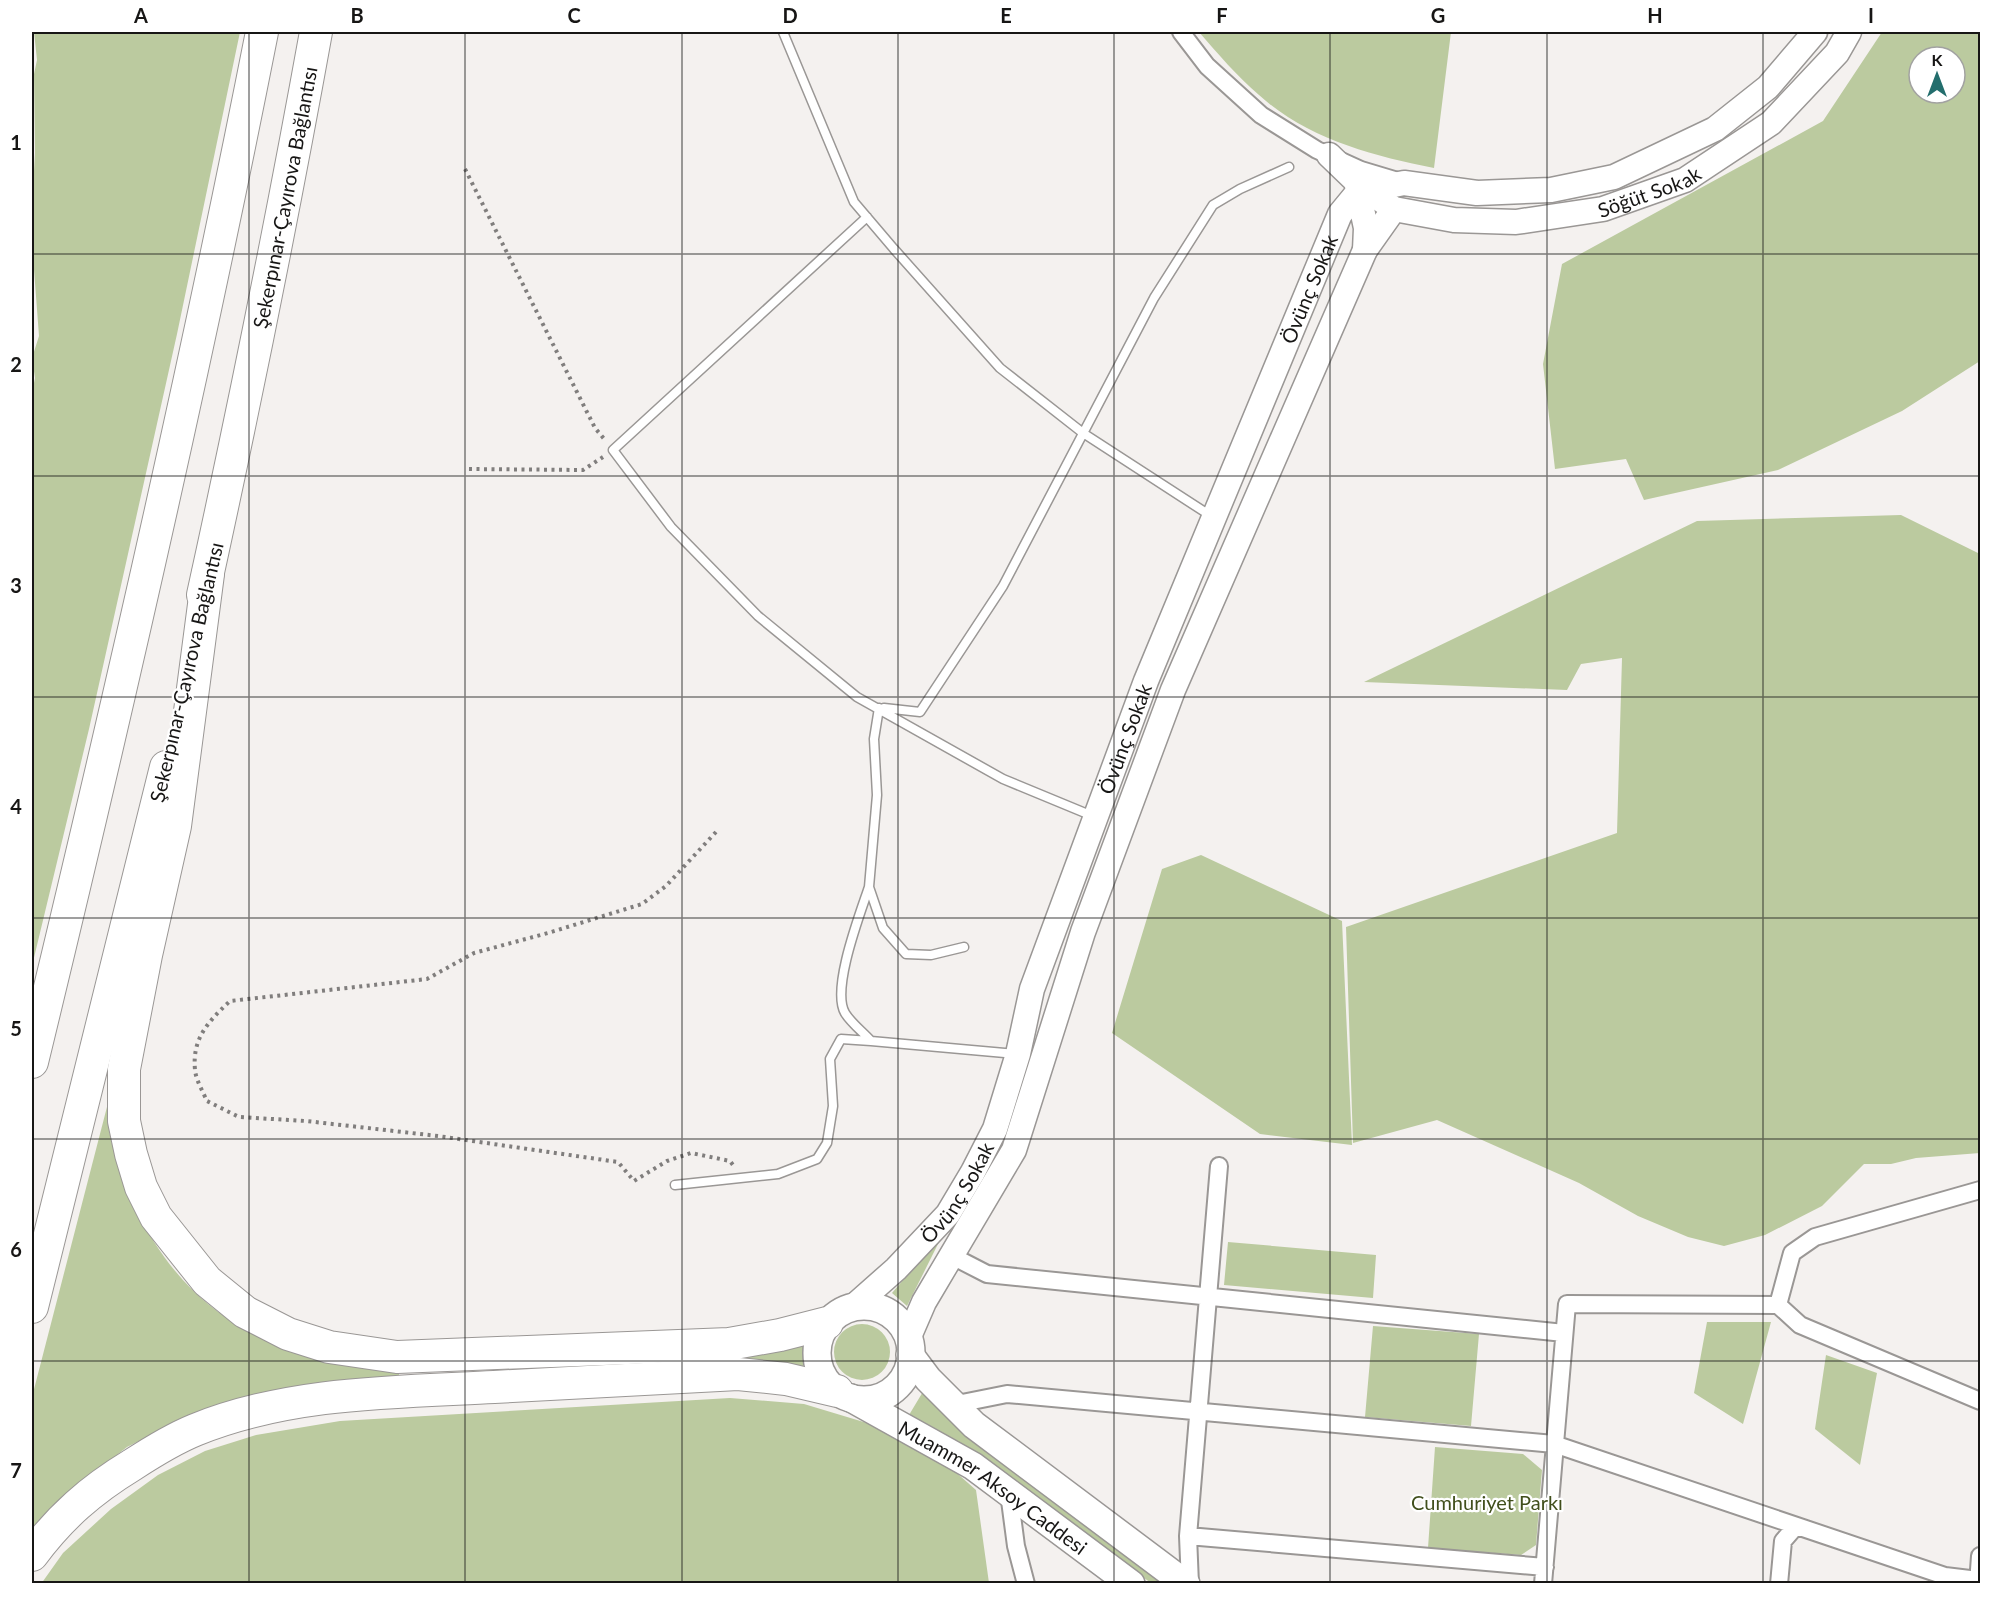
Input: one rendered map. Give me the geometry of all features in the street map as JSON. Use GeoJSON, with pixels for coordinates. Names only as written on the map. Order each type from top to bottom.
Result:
{"type":"FeatureCollection","features":[{"type":"Feature","properties":{"kind":"highway"},"geometry":{"type":"LineString","coordinates":[[32,1062],[113,729],[230,197],[262,32]]}},
{"type":"Feature","properties":{"kind":"highway","name":"Şekerpınar-Çayırova Bağlantısı"},"geometry":{"type":"LineString","coordinates":[[32,1307],[168,757],[260,327],[316,32]]}},
{"type":"Feature","properties":{"kind":"highway"},"geometry":{"type":"LineString","coordinates":[[208,573],[176,826],[146,955],[124,1069],[124,1121],[141,1187],[156,1217],[207,1281],[245,1312],[288,1334],[329,1347],[397,1356],[729,1344],[780,1335],[840,1315]]}},
{"type":"Feature","properties":{"kind":"highway"},"geometry":{"type":"LineString","coordinates":[[32,1555],[62,1517],[90,1493],[155,1450],[194,1430],[241,1414],[281,1404],[406,1391],[738,1374],[786,1379],[844,1395]]}},
{"type":"Feature","properties":{"kind":"main road"},"geometry":{"type":"LineString","coordinates":[[840,1315],[867,1306],[880,1309],[892,1316],[902,1326],[909,1347],[927,1379],[974,1425],[1188,1584]]}},
{"type":"Feature","properties":{"kind":"main road","name":"Muammer Aksoy Caddesi"},"geometry":{"type":"LineString","coordinates":[[840,1315],[820,1336],[816,1352],[819,1367],[826,1381],[844,1395],[973,1466],[1131,1584]]}},
{"type":"Feature","properties":{"kind":"main road"},"geometry":{"type":"LineString","coordinates":[[844,1395],[863,1399],[886,1394],[903,1377],[908,1366],[909,1347]]}},
{"type":"Feature","properties":{"kind":"street"},"geometry":{"type":"LineString","coordinates":[[1181,32],[1207,66],[1261,115],[1317,150],[1361,170],[1404,183]]}},
{"type":"Feature","properties":{"kind":"street","name":"Söğüt Sokak"},"geometry":{"type":"LineString","coordinates":[[1404,183],[1477,194],[1551,190],[1614,177],[1715,129],[1768,87],[1815,32]]}},
{"type":"Feature","properties":{"kind":"street","name":"Söğüt Sokak"},"geometry":{"type":"LineString","coordinates":[[1394,209],[1454,220],[1516,222],[1603,209],[1685,180],[1771,123],[1837,53],[1849,32]]}},
{"type":"Feature","properties":{"kind":"street"},"geometry":{"type":"LineString","coordinates":[[1329,155],[1356,181],[1366,228],[1365,250]]}},
{"type":"Feature","properties":{"kind":"street","name":"Övünç Sokak"},"geometry":{"type":"LineString","coordinates":[[840,1315],[897,1269],[948,1214],[974,1172],[995,1129],[1018,1054],[1032,989],[1146,681],[1340,214],[1354,197],[1369,190],[1404,183]]}},
{"type":"Feature","properties":{"kind":"street"},"geometry":{"type":"LineString","coordinates":[[1369,190],[1394,209]]}},
{"type":"Feature","properties":{"kind":"street","name":"Övünç Sokak"},"geometry":{"type":"LineString","coordinates":[[909,1347],[924,1302],[1014,1150],[1083,932],[1173,690],[1365,250],[1394,209]]}},
{"type":"Feature","properties":{"kind":"street"},"geometry":{"type":"LineString","coordinates":[[1188,1584],[1188,1536],[1219,1166]]}},
{"type":"Feature","properties":{"kind":"street"},"geometry":{"type":"LineString","coordinates":[[1778,1305],[1792,1253],[1815,1237],[1980,1190]]}},
{"type":"Feature","properties":{"kind":"street"},"geometry":{"type":"LineString","coordinates":[[952,1256],[987,1274],[1564,1333]]}},
{"type":"Feature","properties":{"kind":"street"},"geometry":{"type":"LineString","coordinates":[[1188,1536],[1544,1575],[1567,1304],[1778,1305],[1800,1325],[1980,1401]]}},
{"type":"Feature","properties":{"kind":"street"},"geometry":{"type":"LineString","coordinates":[[952,1405],[1007,1394],[1554,1444],[1945,1576],[1978,1582],[1980,1556]]}},
{"type":"Feature","properties":{"kind":"street"},"geometry":{"type":"LineString","coordinates":[[1009,1493],[1016,1546],[1026,1584]]}},
{"type":"Feature","properties":{"kind":"street"},"geometry":{"type":"LineString","coordinates":[[1779,1584],[1783,1541],[1796,1526]]}},
{"type":"Feature","properties":{"kind":"lane"},"geometry":{"type":"LineString","coordinates":[[783,32],[854,202],[1000,368],[1083,433],[1214,518]]}},
{"type":"Feature","properties":{"kind":"lane"},"geometry":{"type":"LineString","coordinates":[[879,708],[920,712],[1003,586],[1154,298],[1213,205],[1240,189],[1288,167]]}},
{"type":"Feature","properties":{"kind":"lane"},"geometry":{"type":"LineString","coordinates":[[867,217],[613,450],[671,527],[759,616],[857,697],[1004,780],[1096,817]]}},
{"type":"Feature","properties":{"kind":"lane"},"geometry":{"type":"LineString","coordinates":[[871,1041],[844,1012],[841,982],[854,931],[869,887],[877,795],[874,739],[879,708]]}},
{"type":"Feature","properties":{"kind":"lane"},"geometry":{"type":"LineString","coordinates":[[869,887],[883,928],[906,954],[931,955],[964,947]]}},
{"type":"Feature","properties":{"kind":"lane"},"geometry":{"type":"LineString","coordinates":[[675,1185],[778,1174],[816,1159],[827,1143],[833,1106],[830,1059],[841,1039],[1018,1054]]}},
{"type":"Feature","properties":{"kind":"path"},"geometry":{"type":"LineString","coordinates":[[465,169],[595,428],[613,450],[583,470],[469,469]]}},
{"type":"Feature","properties":{"kind":"path"},"geometry":{"type":"LineString","coordinates":[[716,832],[666,886],[642,904],[548,933],[474,952],[427,979],[230,1001],[197,1039],[195,1071],[207,1101],[239,1117],[306,1121],[427,1135],[618,1162],[634,1181],[667,1161],[691,1153],[730,1161],[744,1179]]}},
{"type":"Feature","properties":{"kind":"green space"},"geometry":{"type":"Polygon","coordinates":[[[34,32],[240,32],[177,334],[89,729],[32,966],[32,393],[35,378],[32,358],[39,336],[32,243],[35,153],[34,74],[37,60],[34,32]]]}},
{"type":"Feature","properties":{"kind":"green space"},"geometry":{"type":"Polygon","coordinates":[[[1199,32],[1451,32],[1434,168],[1364,151],[1297,123],[1251,88],[1199,32]]]}},
{"type":"Feature","properties":{"kind":"green space"},"geometry":{"type":"Polygon","coordinates":[[[1882,32],[1980,32],[1980,361],[1902,411],[1778,470],[1644,500],[1626,459],[1555,469],[1543,364],[1562,264],[1823,121],[1882,32]]]}},
{"type":"Feature","properties":{"kind":"green space"},"geometry":{"type":"Polygon","coordinates":[[[1901,515],[1980,554],[1980,1153],[1916,1158],[1891,1164],[1864,1164],[1822,1206],[1765,1235],[1724,1246],[1688,1237],[1638,1216],[1579,1183],[1437,1120],[1353,1143],[1346,927],[1617,833],[1622,658],[1581,664],[1567,690],[1364,682],[1697,521],[1901,515]]]}},
{"type":"Feature","properties":{"kind":"green space"},"geometry":{"type":"Polygon","coordinates":[[[1201,855],[1342,921],[1352,1145],[1260,1134],[1112,1033],[1162,869],[1201,855]]]}},
{"type":"Feature","properties":{"kind":"green space"},"geometry":{"type":"Polygon","coordinates":[[[108,1103],[111,1140],[130,1197],[160,1250],[178,1275],[199,1297],[223,1315],[254,1332],[399,1369],[399,1376],[309,1384],[274,1392],[169,1426],[127,1447],[56,1503],[32,1534],[32,1397],[108,1103]]]}},
{"type":"Feature","properties":{"kind":"green space"},"geometry":{"type":"Polygon","coordinates":[[[944,1232],[907,1306],[892,1293],[944,1232]]]}},
{"type":"Feature","properties":{"kind":"green space"},"geometry":{"type":"Polygon","coordinates":[[[1228,1242],[1376,1255],[1373,1298],[1224,1285],[1228,1242]]]}},
{"type":"Feature","properties":{"kind":"green space"},"geometry":{"type":"Polygon","coordinates":[[[1707,1322],[1771,1322],[1743,1424],[1694,1393],[1707,1322]]]}},
{"type":"Feature","properties":{"kind":"green space"},"geometry":{"type":"Polygon","coordinates":[[[857,1324],[867,1324],[882,1332],[888,1341],[890,1352],[888,1363],[882,1372],[867,1380],[857,1380],[846,1375],[839,1368],[834,1357],[834,1347],[839,1336],[846,1329],[857,1324]]]}},
{"type":"Feature","properties":{"kind":"green space"},"geometry":{"type":"Polygon","coordinates":[[[1373,1326],[1479,1334],[1471,1426],[1365,1417],[1373,1326]]]}},
{"type":"Feature","properties":{"kind":"green space"},"geometry":{"type":"Polygon","coordinates":[[[804,1343],[803,1370],[710,1362],[771,1353],[804,1343]]]}},
{"type":"Feature","properties":{"kind":"green space"},"geometry":{"type":"Polygon","coordinates":[[[1826,1355],[1877,1373],[1860,1465],[1815,1429],[1826,1355]]]}},
{"type":"Feature","properties":{"kind":"green space"},"geometry":{"type":"Polygon","coordinates":[[[924,1390],[1166,1583],[1151,1583],[965,1447],[909,1415],[924,1390]]]}},
{"type":"Feature","properties":{"kind":"green space"},"geometry":{"type":"Polygon","coordinates":[[[730,1398],[804,1404],[877,1426],[943,1461],[976,1490],[989,1583],[41,1584],[63,1553],[111,1509],[158,1475],[205,1451],[256,1435],[340,1421],[730,1398]]]}},
{"type":"Feature","properties":{"kind":"green space","name":"Cumhuriyet Parkı"},"geometry":{"type":"Polygon","coordinates":[[[1435,1447],[1523,1454],[1542,1470],[1536,1545],[1521,1555],[1428,1548],[1435,1447]]]}}]}
